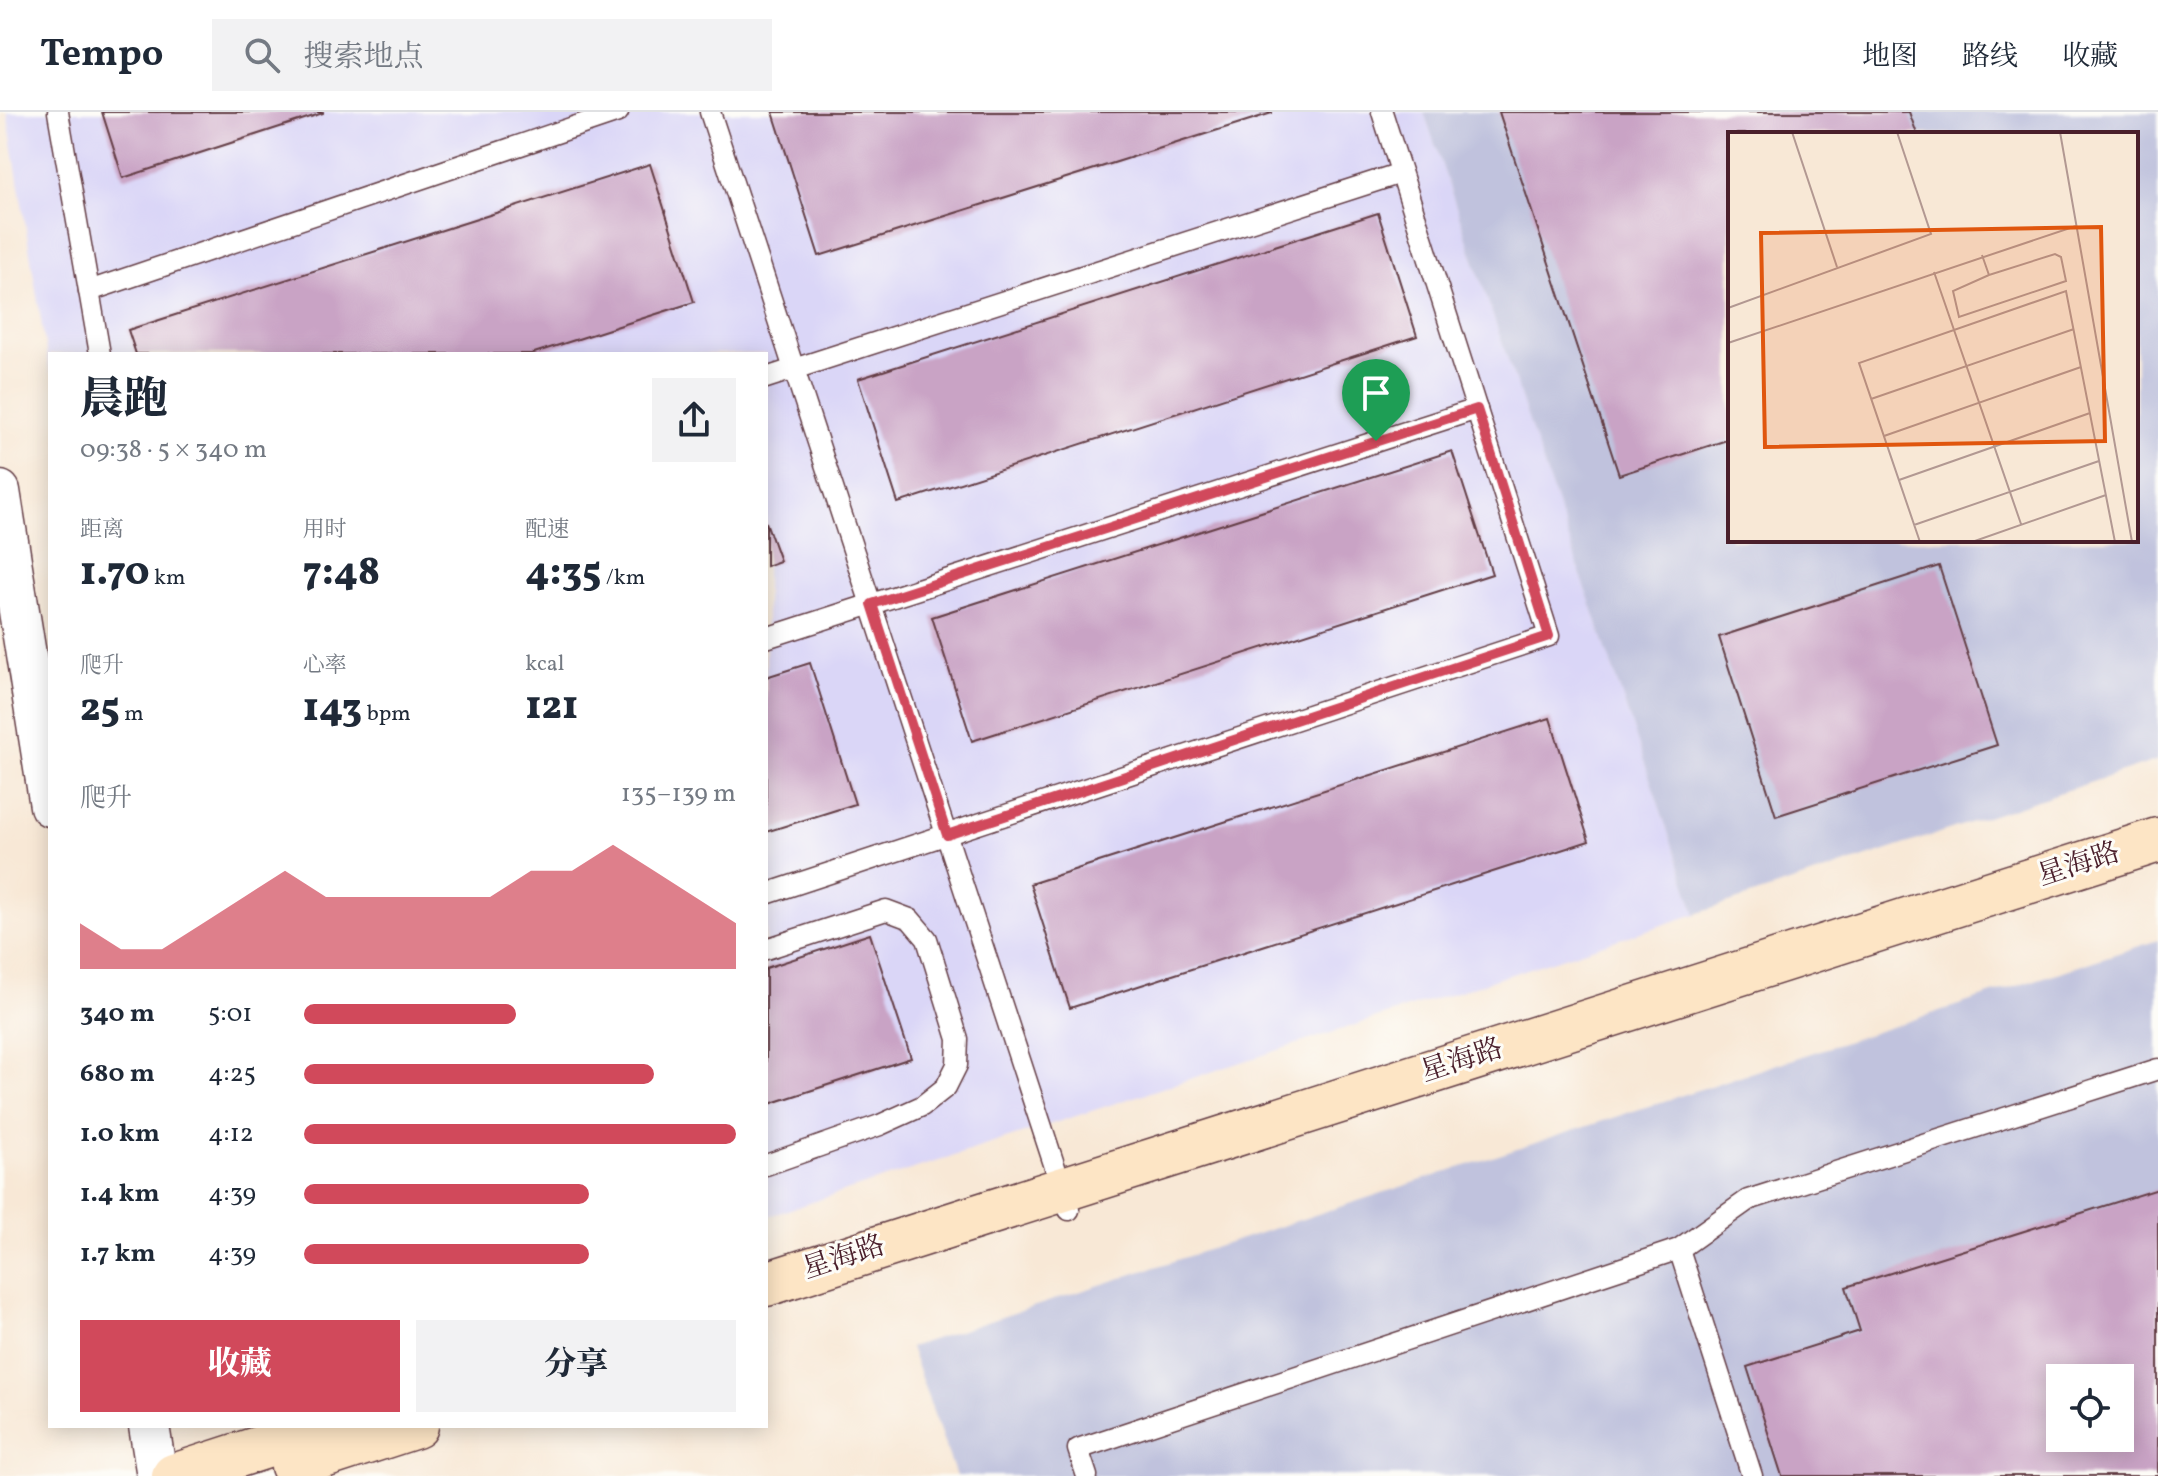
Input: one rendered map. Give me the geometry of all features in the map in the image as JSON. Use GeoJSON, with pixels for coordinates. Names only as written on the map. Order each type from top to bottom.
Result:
{"type":"FeatureCollection","features":[{"type":"Feature","properties":{"kind":"street"},"geometry":{"type":"LineString","coordinates":[[0,491],[48,793]]}},
{"type":"Feature","properties":{"kind":"street","name":"星海路"},"geometry":{"type":"LineString","coordinates":[[768,1310],[1066,1199],[2158,840]]}},
{"type":"Feature","properties":{"kind":"street","name":"星海路"},"geometry":{"type":"LineString","coordinates":[[768,1283],[1066,1199],[2158,868]]}},
{"type":"Feature","properties":{"kind":"street"},"geometry":{"type":"LineString","coordinates":[[149,1428],[157,1476]]}},
{"type":"Feature","properties":{"kind":"street"},"geometry":{"type":"LineString","coordinates":[[174,1476],[322,1428]]}},
{"type":"Feature","properties":{"kind":"street"},"geometry":{"type":"LineString","coordinates":[[264,1476],[410,1428]]}},
{"type":"Feature","properties":{"kind":"lane"},"geometry":{"type":"LineString","coordinates":[[58,112],[100,352]]}},
{"type":"Feature","properties":{"kind":"lane"},"geometry":{"type":"LineString","coordinates":[[89,291],[618,112]]}},
{"type":"Feature","properties":{"kind":"lane"},"geometry":{"type":"LineString","coordinates":[[710,112],[1066,1199]]}},
{"type":"Feature","properties":{"kind":"lane"},"geometry":{"type":"LineString","coordinates":[[768,893],[1549,636],[1382,112]]}},
{"type":"Feature","properties":{"kind":"lane"},"geometry":{"type":"LineString","coordinates":[[768,377],[1401,173]]}},
{"type":"Feature","properties":{"kind":"lane"},"geometry":{"type":"LineString","coordinates":[[768,637],[1477,409]]}},
{"type":"Feature","properties":{"kind":"lane"},"geometry":{"type":"LineString","coordinates":[[768,948],[886,910],[910,919],[927,939],[958,1039],[957,1065],[946,1087],[922,1106],[880,1125],[768,1164]]}},
{"type":"Feature","properties":{"kind":"lane"},"geometry":{"type":"LineString","coordinates":[[1087,1476],[1078,1449],[1679,1249],[1748,1200],[2158,1069]]}},
{"type":"Feature","properties":{"kind":"lane"},"geometry":{"type":"LineString","coordinates":[[1679,1249],[1752,1476]]}},
{"type":"Feature","properties":{"kind":"shaded area"},"geometry":{"type":"Polygon","coordinates":[[[7,112],[1424,112],[1696,914],[768,1216],[768,352],[48,352],[48,363],[7,112]]]}},
{"type":"Feature","properties":{"kind":"shaded area"},"geometry":{"type":"Polygon","coordinates":[[[1424,112],[2158,112],[2158,760],[1696,914],[1424,112]]]}},
{"type":"Feature","properties":{"kind":"shaded area"},"geometry":{"type":"Polygon","coordinates":[[[2158,940],[2158,1476],[956,1476],[910,1347],[2158,940]]]}},
{"type":"Feature","properties":{"kind":"building"},"geometry":{"type":"Polygon","coordinates":[[[102,112],[323,112],[323,113],[123,178],[102,112]]]}},
{"type":"Feature","properties":{"kind":"building"},"geometry":{"type":"Polygon","coordinates":[[[773,112],[1272,112],[1272,113],[819,256],[773,112]]]}},
{"type":"Feature","properties":{"kind":"building"},"geometry":{"type":"Polygon","coordinates":[[[1499,112],[1909,112],[1916,132],[1728,132],[1728,440],[1619,475],[1499,112]]]}},
{"type":"Feature","properties":{"kind":"building"},"geometry":{"type":"Polygon","coordinates":[[[650,164],[694,302],[537,352],[135,352],[128,330],[650,164]]]}},
{"type":"Feature","properties":{"kind":"building"},"geometry":{"type":"Polygon","coordinates":[[[1378,213],[1417,336],[898,503],[858,379],[1378,213]]]}},
{"type":"Feature","properties":{"kind":"building"},"geometry":{"type":"Polygon","coordinates":[[[1452,451],[1492,574],[972,741],[932,617],[1452,451]]]}},
{"type":"Feature","properties":{"kind":"building"},"geometry":{"type":"Polygon","coordinates":[[[768,528],[780,561],[768,565],[768,528]]]}},
{"type":"Feature","properties":{"kind":"building"},"geometry":{"type":"Polygon","coordinates":[[[1939,566],[1997,745],[1776,816],[1719,637],[1939,566]]]}},
{"type":"Feature","properties":{"kind":"building"},"geometry":{"type":"Polygon","coordinates":[[[810,663],[855,804],[768,831],[768,676],[810,663]]]}},
{"type":"Feature","properties":{"kind":"building"},"geometry":{"type":"Polygon","coordinates":[[[1550,718],[1589,841],[1070,1008],[1030,884],[1550,718]]]}},
{"type":"Feature","properties":{"kind":"building"},"geometry":{"type":"Polygon","coordinates":[[[870,934],[911,1058],[768,1104],[768,967],[870,934]]]}},
{"type":"Feature","properties":{"kind":"building"},"geometry":{"type":"Polygon","coordinates":[[[2158,1189],[2158,1476],[1782,1476],[1747,1367],[1860,1331],[1846,1287],[2158,1189]]]}},
{"type":"Feature","properties":{"kind":"route"},"geometry":{"type":"LineString","coordinates":[[1477,409],[1549,636],[947,835],[872,604],[1376,441],[1477,409]]}}]}
